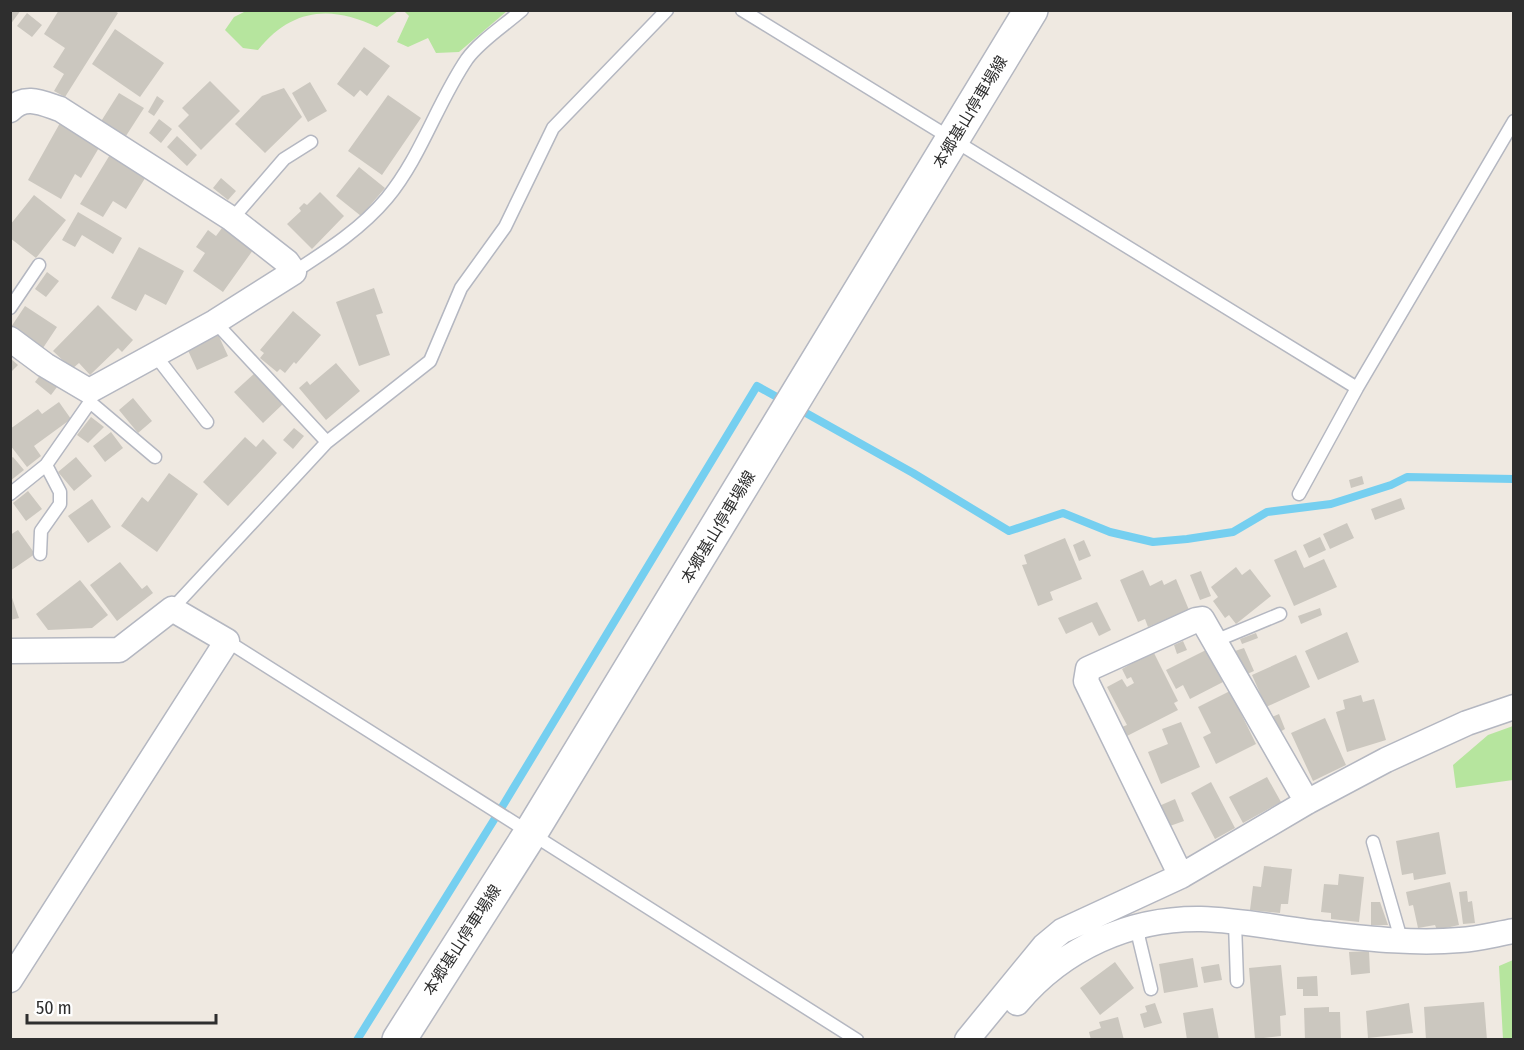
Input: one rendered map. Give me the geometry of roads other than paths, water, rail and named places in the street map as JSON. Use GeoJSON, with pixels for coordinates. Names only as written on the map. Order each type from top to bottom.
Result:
{"type":"FeatureCollection","features":[{"type":"Feature","properties":{"kind":"main road","name":"本郷基山停車場線"},"geometry":{"type":"LineString","coordinates":[[399,1040],[530,834],[954,140],[1030,10]]}},
{"type":"Feature","properties":{"kind":"street"},"geometry":{"type":"LineString","coordinates":[[10,110],[18,102],[33,100],[60,109],[231,219],[287,262],[294,272],[89,397],[10,339]]}},
{"type":"Feature","properties":{"kind":"street"},"geometry":{"type":"LineString","coordinates":[[10,651],[118,650],[172,609],[227,641],[10,980]]}},
{"type":"Feature","properties":{"kind":"street"},"geometry":{"type":"LineString","coordinates":[[1181,876],[1086,681],[1088,669],[1202,619],[1307,802]]}},
{"type":"Feature","properties":{"kind":"street"},"geometry":{"type":"LineString","coordinates":[[967,1040],[1044,946],[1062,931],[1181,876],[1307,802],[1386,760],[1467,723],[1514,707]]}},
{"type":"Feature","properties":{"kind":"street"},"geometry":{"type":"LineString","coordinates":[[978,1040],[993,1029],[1034,983],[1055,964],[1093,943],[1139,925],[1201,919],[1330,935],[1460,940],[1514,931]]}},
{"type":"Feature","properties":{"kind":"lane"},"geometry":{"type":"LineString","coordinates":[[294,272],[354,232],[387,198],[408,170],[435,115],[469,57],[522,10]]}},
{"type":"Feature","properties":{"kind":"lane"},"geometry":{"type":"LineString","coordinates":[[172,609],[327,442],[430,361],[461,288],[505,227],[553,129],[667,10]]}},
{"type":"Feature","properties":{"kind":"lane"},"geometry":{"type":"LineString","coordinates":[[742,10],[1357,388]]}},
{"type":"Feature","properties":{"kind":"lane"},"geometry":{"type":"LineString","coordinates":[[1299,494],[1357,388],[1514,121]]}},
{"type":"Feature","properties":{"kind":"lane"},"geometry":{"type":"LineString","coordinates":[[231,219],[284,159],[310,142]]}},
{"type":"Feature","properties":{"kind":"lane"},"geometry":{"type":"LineString","coordinates":[[10,308],[39,265]]}},
{"type":"Feature","properties":{"kind":"lane"},"geometry":{"type":"LineString","coordinates":[[215,322],[327,442]]}},
{"type":"Feature","properties":{"kind":"lane"},"geometry":{"type":"LineString","coordinates":[[155,355],[207,422]]}},
{"type":"Feature","properties":{"kind":"lane"},"geometry":{"type":"LineString","coordinates":[[10,494],[46,465],[89,397],[155,457]]}},
{"type":"Feature","properties":{"kind":"lane"},"geometry":{"type":"LineString","coordinates":[[40,554],[41,531],[60,504],[60,492],[46,465]]}},
{"type":"Feature","properties":{"kind":"lane"},"geometry":{"type":"LineString","coordinates":[[1215,641],[1280,614]]}},
{"type":"Feature","properties":{"kind":"lane"},"geometry":{"type":"LineString","coordinates":[[227,641],[857,1040]]}},
{"type":"Feature","properties":{"kind":"lane"},"geometry":{"type":"LineString","coordinates":[[1373,842],[1401,939]]}},
{"type":"Feature","properties":{"kind":"lane"},"geometry":{"type":"LineString","coordinates":[[1235,923],[1237,981]]}},
{"type":"Feature","properties":{"kind":"lane"},"geometry":{"type":"LineString","coordinates":[[1139,925],[1139,939],[1151,989]]}},
{"type":"Feature","properties":{"kind":"waterway"},"geometry":{"type":"LineString","coordinates":[[357,1040],[502,807],[757,386],[784,401]]}},
{"type":"Feature","properties":{"kind":"waterway"},"geometry":{"type":"LineString","coordinates":[[797,408],[913,473],[1009,531],[1063,513],[1110,532],[1153,542],[1187,539],[1233,532],[1267,512],[1331,504],[1391,485],[1407,477],[1514,479]]}}]}
